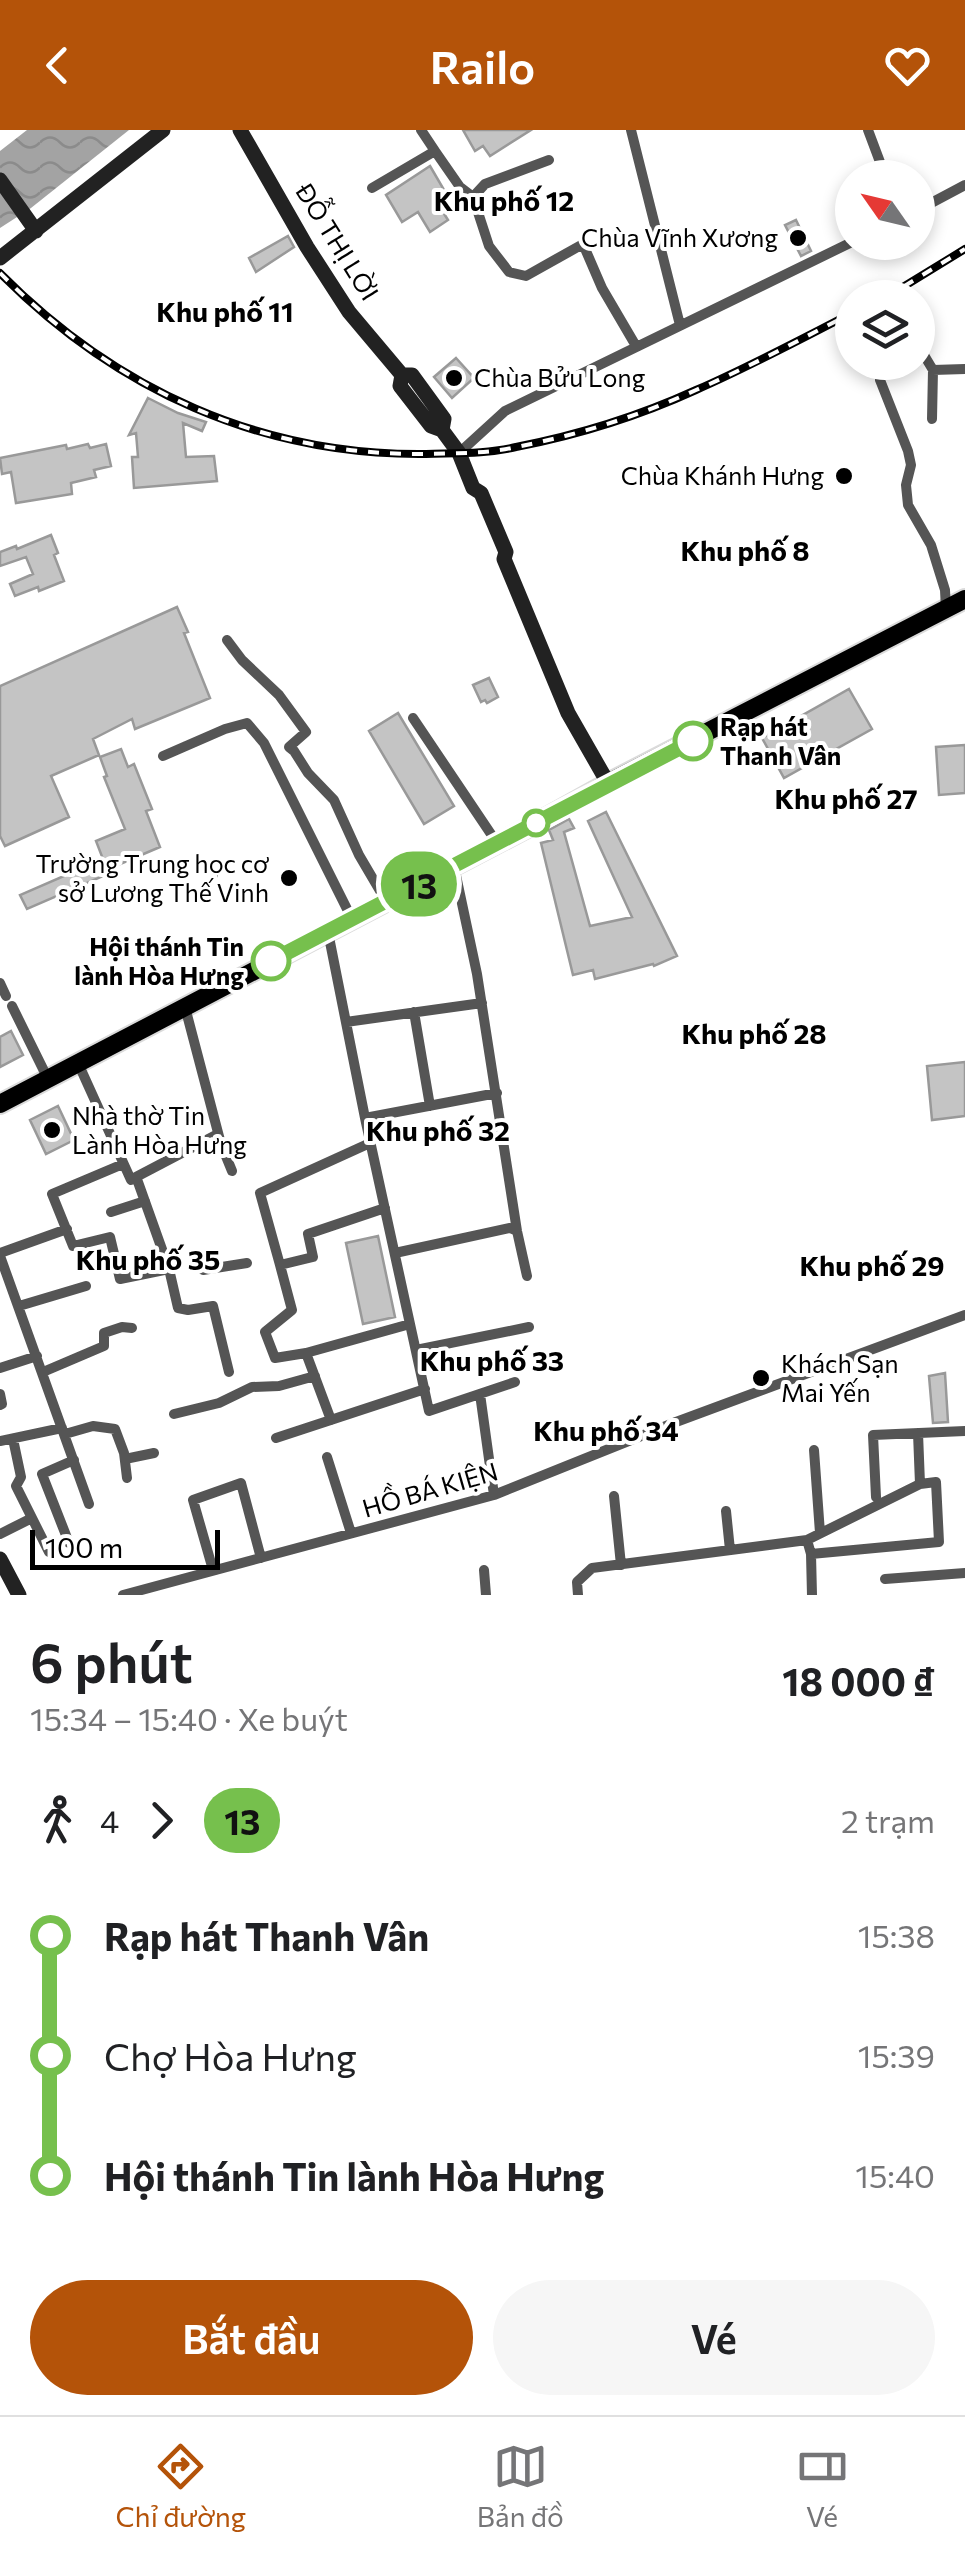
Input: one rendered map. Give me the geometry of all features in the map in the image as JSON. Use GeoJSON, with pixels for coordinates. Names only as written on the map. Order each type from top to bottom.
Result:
{"type":"FeatureCollection","features":[{"type":"Feature","properties":{"kind":"main road"},"geometry":{"type":"LineString","coordinates":[[0,1104],[965,599]]}},
{"type":"Feature","properties":{"kind":"street"},"geometry":{"type":"LineString","coordinates":[[0,258],[163,130]]}},
{"type":"Feature","properties":{"kind":"street","name":"ĐỖ THỊ LỜI"},"geometry":{"type":"LineString","coordinates":[[240,130],[307,247],[350,312],[402,374],[400,386],[448,444],[474,488],[473,498],[498,554],[504,558],[568,713],[608,783]]}},
{"type":"Feature","properties":{"kind":"street"},"geometry":{"type":"LineString","coordinates":[[420,130],[472,197],[489,246],[509,272],[526,276],[583,244],[602,288],[636,346]]}},
{"type":"Feature","properties":{"kind":"street"},"geometry":{"type":"LineString","coordinates":[[631,130],[680,325]]}},
{"type":"Feature","properties":{"kind":"street"},"geometry":{"type":"LineString","coordinates":[[868,130],[879,160]]}},
{"type":"Feature","properties":{"kind":"street"},"geometry":{"type":"LineString","coordinates":[[372,188],[435,151]]}},
{"type":"Feature","properties":{"kind":"street"},"geometry":{"type":"LineString","coordinates":[[472,197],[485,184],[550,160]]}},
{"type":"Feature","properties":{"kind":"street"},"geometry":{"type":"LineString","coordinates":[[0,180],[32,234]]}},
{"type":"Feature","properties":{"kind":"street"},"geometry":{"type":"LineString","coordinates":[[935,201],[965,185]]}},
{"type":"Feature","properties":{"kind":"street"},"geometry":{"type":"LineString","coordinates":[[0,197],[22,219]]}},
{"type":"Feature","properties":{"kind":"street"},"geometry":{"type":"LineString","coordinates":[[448,444],[505,411],[835,250]]}},
{"type":"Feature","properties":{"kind":"street"},"geometry":{"type":"LineString","coordinates":[[935,370],[965,369]]}},
{"type":"Feature","properties":{"kind":"street"},"geometry":{"type":"LineString","coordinates":[[880,380],[911,465],[906,485],[908,505],[931,545],[945,590],[946,609]]}},
{"type":"Feature","properties":{"kind":"street"},"geometry":{"type":"LineString","coordinates":[[932,420],[933,380]]}},
{"type":"Feature","properties":{"kind":"street"},"geometry":{"type":"LineString","coordinates":[[227,640],[242,660],[279,694],[305,730],[306,735],[289,747],[334,800],[386,901]]}},
{"type":"Feature","properties":{"kind":"street"},"geometry":{"type":"LineString","coordinates":[[413,718],[498,843]]}},
{"type":"Feature","properties":{"kind":"street"},"geometry":{"type":"LineString","coordinates":[[163,756],[247,723],[264,743],[352,919]]}},
{"type":"Feature","properties":{"kind":"street"},"geometry":{"type":"LineString","coordinates":[[454,866],[482,1003],[527,1276]]}},
{"type":"Feature","properties":{"kind":"street"},"geometry":{"type":"LineString","coordinates":[[328,932],[430,1411],[515,1382]]}},
{"type":"Feature","properties":{"kind":"street"},"geometry":{"type":"LineString","coordinates":[[0,984],[48,1079]]}},
{"type":"Feature","properties":{"kind":"street"},"geometry":{"type":"LineString","coordinates":[[346,1022],[482,1003]]}},
{"type":"Feature","properties":{"kind":"street"},"geometry":{"type":"LineString","coordinates":[[185,1007],[218,1134],[232,1171]]}},
{"type":"Feature","properties":{"kind":"street"},"geometry":{"type":"LineString","coordinates":[[414,1012],[430,1106]]}},
{"type":"Feature","properties":{"kind":"street"},"geometry":{"type":"LineString","coordinates":[[78,1063],[131,1180],[218,1134]]}},
{"type":"Feature","properties":{"kind":"street"},"geometry":{"type":"LineString","coordinates":[[365,1118],[497,1094]]}},
{"type":"Feature","properties":{"kind":"street"},"geometry":{"type":"LineString","coordinates":[[370,1143],[260,1193],[292,1310],[265,1332],[275,1358],[410,1324]]}},
{"type":"Feature","properties":{"kind":"street"},"geometry":{"type":"LineString","coordinates":[[124,1164],[52,1194],[73,1246],[110,1237],[120,1280],[169,1269]]}},
{"type":"Feature","properties":{"kind":"street"},"geometry":{"type":"LineString","coordinates":[[136,1176],[169,1269],[178,1308],[213,1306],[230,1372]]}},
{"type":"Feature","properties":{"kind":"street"},"geometry":{"type":"LineString","coordinates":[[111,1212],[145,1201]]}},
{"type":"Feature","properties":{"kind":"street"},"geometry":{"type":"LineString","coordinates":[[280,1264],[313,1257],[308,1234],[385,1208]]}},
{"type":"Feature","properties":{"kind":"street"},"geometry":{"type":"LineString","coordinates":[[395,1254],[510,1228],[517,1231]]}},
{"type":"Feature","properties":{"kind":"street"},"geometry":{"type":"LineString","coordinates":[[67,1229],[0,1254],[90,1504]]}},
{"type":"Feature","properties":{"kind":"street"},"geometry":{"type":"LineString","coordinates":[[203,1261],[203,1270],[247,1262]]}},
{"type":"Feature","properties":{"kind":"street"},"geometry":{"type":"LineString","coordinates":[[18,1306],[86,1286]]}},
{"type":"Feature","properties":{"kind":"street"},"geometry":{"type":"LineString","coordinates":[[0,1296],[12,1289]]}},
{"type":"Feature","properties":{"kind":"street","name":"HỒ BÁ KIỆN"},"geometry":{"type":"LineString","coordinates":[[123,1595],[494,1495],[676,1422],[965,1315]]}},
{"type":"Feature","properties":{"kind":"street"},"geometry":{"type":"LineString","coordinates":[[416,1350],[529,1326]]}},
{"type":"Feature","properties":{"kind":"street"},"geometry":{"type":"LineString","coordinates":[[42,1372],[104,1346],[104,1333],[132,1328]]}},
{"type":"Feature","properties":{"kind":"street"},"geometry":{"type":"LineString","coordinates":[[306,1353],[331,1420]]}},
{"type":"Feature","properties":{"kind":"street"},"geometry":{"type":"LineString","coordinates":[[0,1368],[37,1356]]}},
{"type":"Feature","properties":{"kind":"street"},"geometry":{"type":"LineString","coordinates":[[174,1414],[219,1403],[252,1386],[279,1386],[315,1376]]}},
{"type":"Feature","properties":{"kind":"street"},"geometry":{"type":"LineString","coordinates":[[276,1438],[425,1389]]}},
{"type":"Feature","properties":{"kind":"street"},"geometry":{"type":"LineString","coordinates":[[0,1394],[0,1405]]}},
{"type":"Feature","properties":{"kind":"street"},"geometry":{"type":"LineString","coordinates":[[480,1394],[494,1495]]}},
{"type":"Feature","properties":{"kind":"street"},"geometry":{"type":"LineString","coordinates":[[0,1442],[93,1426],[115,1429],[127,1478]]}},
{"type":"Feature","properties":{"kind":"street"},"geometry":{"type":"LineString","coordinates":[[876,1497],[873,1434],[965,1431]]}},
{"type":"Feature","properties":{"kind":"street"},"geometry":{"type":"LineString","coordinates":[[918,1433],[920,1484]]}},
{"type":"Feature","properties":{"kind":"street"},"geometry":{"type":"LineString","coordinates":[[12,1439],[21,1476],[16,1486],[50,1552]]}},
{"type":"Feature","properties":{"kind":"street"},"geometry":{"type":"LineString","coordinates":[[814,1450],[820,1533]]}},
{"type":"Feature","properties":{"kind":"street"},"geometry":{"type":"LineString","coordinates":[[125,1458],[154,1453]]}},
{"type":"Feature","properties":{"kind":"street"},"geometry":{"type":"LineString","coordinates":[[327,1457],[351,1534]]}},
{"type":"Feature","properties":{"kind":"street"},"geometry":{"type":"LineString","coordinates":[[69,1543],[42,1474],[74,1460]]}},
{"type":"Feature","properties":{"kind":"street"},"geometry":{"type":"LineString","coordinates":[[578,1595],[578,1582],[592,1568],[807,1540],[920,1484],[936,1482],[940,1542],[811,1554]]}},
{"type":"Feature","properties":{"kind":"street"},"geometry":{"type":"LineString","coordinates":[[213,1570],[193,1500],[240,1484],[261,1558]]}},
{"type":"Feature","properties":{"kind":"street"},"geometry":{"type":"LineString","coordinates":[[614,1496],[621,1564]]}},
{"type":"Feature","properties":{"kind":"street"},"geometry":{"type":"LineString","coordinates":[[726,1511],[730,1550]]}},
{"type":"Feature","properties":{"kind":"street"},"geometry":{"type":"LineString","coordinates":[[0,1534],[32,1518]]}},
{"type":"Feature","properties":{"kind":"street"},"geometry":{"type":"LineString","coordinates":[[807,1540],[812,1595]]}},
{"type":"Feature","properties":{"kind":"street"},"geometry":{"type":"LineString","coordinates":[[0,1560],[19,1595]]}},
{"type":"Feature","properties":{"kind":"street"},"geometry":{"type":"LineString","coordinates":[[484,1570],[486,1595]]}},
{"type":"Feature","properties":{"kind":"street"},"geometry":{"type":"LineString","coordinates":[[885,1579],[965,1573]]}},
{"type":"Feature","properties":{"kind":"water"},"geometry":{"type":"Polygon","coordinates":[[[27,130],[129,130],[0,228],[0,151],[27,130]]]}},
{"type":"Feature","properties":{"kind":"building"},"geometry":{"type":"Polygon","coordinates":[[[463,130],[531,130],[490,156],[483,146],[475,151],[463,130]]]}},
{"type":"Feature","properties":{"kind":"building"},"geometry":{"type":"Polygon","coordinates":[[[430,166],[447,195],[436,201],[448,220],[430,232],[418,212],[402,222],[386,195],[430,166]]]}},
{"type":"Feature","properties":{"kind":"building","name":"Chùa Vĩnh Xương"},"geometry":{"type":"Polygon","coordinates":[[[796,220],[811,251],[801,256],[785,225],[796,220]]]}},
{"type":"Feature","properties":{"kind":"building"},"geometry":{"type":"Polygon","coordinates":[[[288,236],[294,247],[256,272],[249,258],[288,236]]]}},
{"type":"Feature","properties":{"kind":"building","name":"Chùa Bửu Long"},"geometry":{"type":"Polygon","coordinates":[[[456,358],[474,378],[452,398],[434,377],[456,358]]]}},
{"type":"Feature","properties":{"kind":"building"},"geometry":{"type":"Polygon","coordinates":[[[148,398],[206,422],[202,431],[183,423],[186,457],[214,456],[217,481],[134,488],[132,457],[138,457],[136,433],[129,435],[148,398]]]}},
{"type":"Feature","properties":{"kind":"building"},"geometry":{"type":"Polygon","coordinates":[[[88,444],[90,448],[106,444],[111,466],[94,470],[96,477],[71,483],[72,494],[16,503],[11,472],[2,474],[0,458],[88,444]]]}},
{"type":"Feature","properties":{"kind":"building"},"geometry":{"type":"Polygon","coordinates":[[[51,535],[64,581],[15,596],[10,584],[33,574],[26,557],[0,566],[0,552],[51,535]]]}},
{"type":"Feature","properties":{"kind":"building"},"geometry":{"type":"Polygon","coordinates":[[[177,607],[210,698],[135,729],[132,719],[93,739],[99,755],[51,776],[69,817],[5,846],[0,836],[0,686],[177,607]]]}},
{"type":"Feature","properties":{"kind":"building"},"geometry":{"type":"Polygon","coordinates":[[[489,678],[498,697],[481,702],[473,685],[489,678]]]}},
{"type":"Feature","properties":{"kind":"building"},"geometry":{"type":"Polygon","coordinates":[[[849,689],[872,729],[784,778],[762,738],[849,689]]]}},
{"type":"Feature","properties":{"kind":"building"},"geometry":{"type":"Polygon","coordinates":[[[398,713],[454,806],[424,824],[369,731],[398,713]]]}},
{"type":"Feature","properties":{"kind":"building"},"geometry":{"type":"Polygon","coordinates":[[[965,745],[965,793],[939,795],[936,747],[965,745]]]}},
{"type":"Feature","properties":{"kind":"building"},"geometry":{"type":"Polygon","coordinates":[[[121,749],[128,767],[134,764],[152,809],[146,811],[160,847],[27,909],[20,895],[103,859],[96,841],[125,829],[100,757],[121,749]]]}},
{"type":"Feature","properties":{"kind":"building"},"geometry":{"type":"Polygon","coordinates":[[[606,812],[677,956],[654,966],[595,979],[593,970],[573,975],[541,843],[553,840],[549,830],[569,819],[574,828],[564,832],[590,926],[632,917],[588,821],[606,812]]]}},
{"type":"Feature","properties":{"kind":"building"},"geometry":{"type":"Polygon","coordinates":[[[11,1031],[23,1055],[0,1067],[0,1037],[11,1031]]]}},
{"type":"Feature","properties":{"kind":"building"},"geometry":{"type":"Polygon","coordinates":[[[965,1062],[965,1116],[932,1120],[927,1066],[965,1062]]]}},
{"type":"Feature","properties":{"kind":"building","name":"Nhà thờ Tin Lành Hòa Hưng"},"geometry":{"type":"Polygon","coordinates":[[[58,1106],[74,1140],[46,1154],[30,1120],[58,1106]]]}},
{"type":"Feature","properties":{"kind":"building"},"geometry":{"type":"Polygon","coordinates":[[[378,1236],[395,1317],[363,1324],[346,1243],[378,1236]]]}},
{"type":"Feature","properties":{"kind":"building"},"geometry":{"type":"Polygon","coordinates":[[[945,1373],[948,1422],[933,1423],[929,1376],[945,1373]]]}},
{"type":"Feature","properties":{"kind":"railway"},"geometry":{"type":"LineString","coordinates":[[914,280],[965,249]]}},
{"type":"Feature","properties":{"kind":"railway"},"geometry":{"type":"LineString","coordinates":[[0,273],[92,351],[195,408],[306,443],[365,452],[483,452],[585,431],[696,390],[835,322]]}},
{"type":"Feature","properties":{"kind":"bus line","name":"13"},"geometry":{"type":"LineString","coordinates":[[271,961],[693,741]]}},
{"type":"Feature","properties":{"kind":"place","name":"Chùa Vĩnh Xương"},"geometry":{"type":"Point","coordinates":[798,238]}},
{"type":"Feature","properties":{"kind":"place","name":"Chùa Bửu Long"},"geometry":{"type":"Point","coordinates":[454,378]}},
{"type":"Feature","properties":{"kind":"place","name":"Chùa Khánh Hưng"},"geometry":{"type":"Point","coordinates":[844,476]}},
{"type":"Feature","properties":{"kind":"place","name":"Rạp hát Thanh Vân"},"geometry":{"type":"Point","coordinates":[693,741]}},
{"type":"Feature","properties":{"kind":"place","name":"Trường Trung học cơ sở Lương Thế Vinh"},"geometry":{"type":"Point","coordinates":[289,878]}},
{"type":"Feature","properties":{"kind":"place","name":"Hội thánh Tin lành Hòa Hưng"},"geometry":{"type":"Point","coordinates":[271,961]}},
{"type":"Feature","properties":{"kind":"place","name":"Nhà thờ Tin Lành Hòa Hưng"},"geometry":{"type":"Point","coordinates":[52,1130]}},
{"type":"Feature","properties":{"kind":"place","name":"Khách Sạn Mai Yến"},"geometry":{"type":"Point","coordinates":[761,1378]}},
{"type":"Feature","properties":{"kind":"district","name":"Khu phố 12"},"geometry":{"type":"Point","coordinates":[504,201]}},
{"type":"Feature","properties":{"kind":"district","name":"Khu phố 11"},"geometry":{"type":"Point","coordinates":[225,312]}},
{"type":"Feature","properties":{"kind":"district","name":"Khu phố 8"},"geometry":{"type":"Point","coordinates":[745,551]}},
{"type":"Feature","properties":{"kind":"district","name":"Khu phố 27"},"geometry":{"type":"Point","coordinates":[846,799]}},
{"type":"Feature","properties":{"kind":"district","name":"Khu phố 28"},"geometry":{"type":"Point","coordinates":[754,1034]}},
{"type":"Feature","properties":{"kind":"district","name":"Khu phố 32"},"geometry":{"type":"Point","coordinates":[438,1131]}},
{"type":"Feature","properties":{"kind":"district","name":"Khu phố 35"},"geometry":{"type":"Point","coordinates":[148,1260]}},
{"type":"Feature","properties":{"kind":"district","name":"Khu phố 29"},"geometry":{"type":"Point","coordinates":[872,1266]}},
{"type":"Feature","properties":{"kind":"district","name":"Khu phố 33"},"geometry":{"type":"Point","coordinates":[492,1361]}},
{"type":"Feature","properties":{"kind":"district","name":"Khu phố 34"},"geometry":{"type":"Point","coordinates":[606,1431]}}]}
